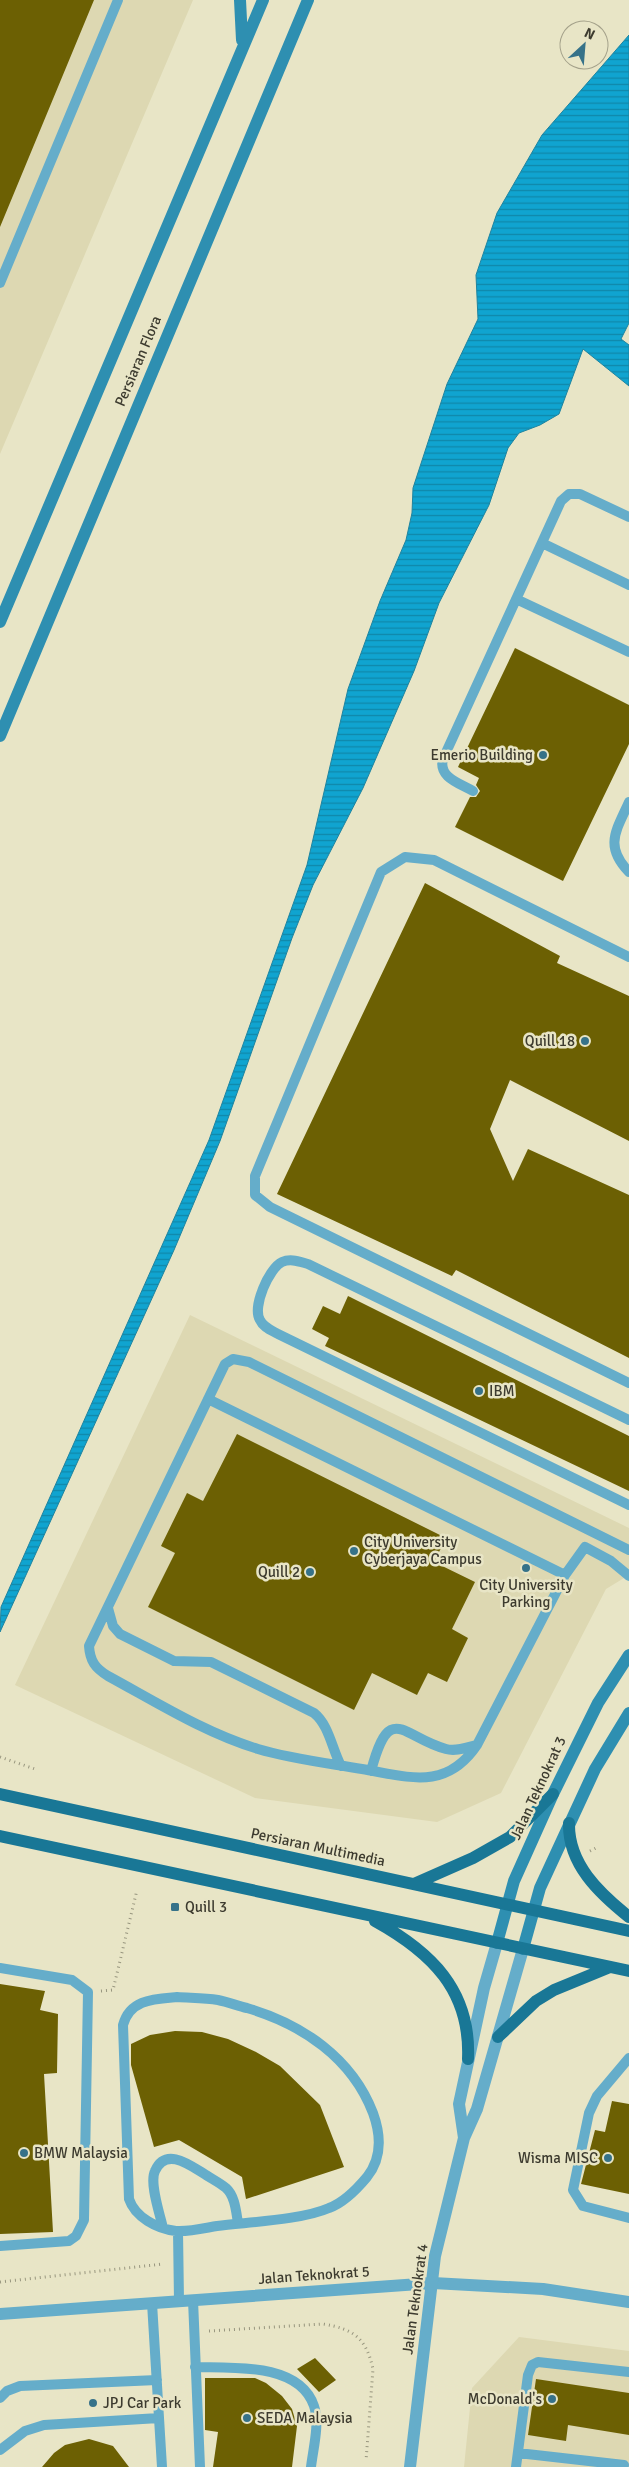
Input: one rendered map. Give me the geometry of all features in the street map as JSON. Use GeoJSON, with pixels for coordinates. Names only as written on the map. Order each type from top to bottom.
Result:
{"type":"FeatureCollection","features":[{"type":"Feature","properties":{"kind":"main road"},"geometry":{"type":"LineString","coordinates":[[240,0],[242,45]]}},
{"type":"Feature","properties":{"kind":"main road","name":"Persiaran Flora"},"geometry":{"type":"LineString","coordinates":[[0,622],[242,45],[263,0]]}},
{"type":"Feature","properties":{"kind":"main road","name":"Persiaran Flora"},"geometry":{"type":"LineString","coordinates":[[0,736],[308,0]]}},
{"type":"Feature","properties":{"kind":"main road","name":"Jalan Teknokrat 3"},"geometry":{"type":"LineString","coordinates":[[497,1943],[521,1863],[552,1794],[598,1703],[629,1655]]}},
{"type":"Feature","properties":{"kind":"main road"},"geometry":{"type":"LineString","coordinates":[[533,1910],[540,1888],[569,1823],[595,1770],[629,1714]]}},
{"type":"Feature","properties":{"kind":"main road","name":"Persiaran Multimedia"},"geometry":{"type":"LineString","coordinates":[[0,1794],[629,1931]]}},
{"type":"Feature","properties":{"kind":"main road"},"geometry":{"type":"LineString","coordinates":[[414,1884],[472,1858],[510,1837],[552,1794]]}},
{"type":"Feature","properties":{"kind":"main road"},"geometry":{"type":"LineString","coordinates":[[569,1823],[569,1837],[575,1859],[594,1885],[629,1917]]}},
{"type":"Feature","properties":{"kind":"main road"},"geometry":{"type":"LineString","coordinates":[[0,1836],[629,1971]]}},
{"type":"Feature","properties":{"kind":"main road","name":"Jalan Teknokrat 4"},"geometry":{"type":"LineString","coordinates":[[523,1948],[533,1910]]}},
{"type":"Feature","properties":{"kind":"main road"},"geometry":{"type":"LineString","coordinates":[[364,1914],[406,1939],[425,1954],[444,1976],[465,2018],[469,2036],[468,2059]]}},
{"type":"Feature","properties":{"kind":"main road"},"geometry":{"type":"LineString","coordinates":[[498,2037],[517,2017],[542,1997],[571,1982],[588,1978],[610,1967]]}},
{"type":"Feature","properties":{"kind":"street","name":"Jalan Teknokrat 4"},"geometry":{"type":"LineString","coordinates":[[464,2138],[459,2104],[468,2059],[497,1943]]}},
{"type":"Feature","properties":{"kind":"street","name":"Jalan Teknokrat 4"},"geometry":{"type":"LineString","coordinates":[[410,2467],[414,2413],[436,2256],[464,2138],[477,2109],[523,1948]]}},
{"type":"Feature","properties":{"kind":"street","name":"Jalan Teknokrat 5"},"geometry":{"type":"LineString","coordinates":[[0,2314],[433,2283],[543,2289],[629,2302]]}},
{"type":"Feature","properties":{"kind":"lane"},"geometry":{"type":"LineString","coordinates":[[0,283],[118,0]]}},
{"type":"Feature","properties":{"kind":"lane"},"geometry":{"type":"LineString","coordinates":[[473,791],[450,778],[441,766],[561,501],[569,494],[580,494],[629,517]]}},
{"type":"Feature","properties":{"kind":"lane"},"geometry":{"type":"LineString","coordinates":[[542,543],[629,585]]}},
{"type":"Feature","properties":{"kind":"lane"},"geometry":{"type":"LineString","coordinates":[[516,599],[629,652]]}},
{"type":"Feature","properties":{"kind":"lane"},"geometry":{"type":"LineString","coordinates":[[629,802],[616,830],[613,848],[621,864],[629,872]]}},
{"type":"Feature","properties":{"kind":"lane"},"geometry":{"type":"LineString","coordinates":[[629,957],[434,860],[405,857],[381,872],[256,1176],[255,1195],[270,1207],[629,1383]]}},
{"type":"Feature","properties":{"kind":"lane"},"geometry":{"type":"LineString","coordinates":[[629,1420],[308,1264],[287,1260],[280,1263],[272,1269],[259,1299],[256,1311],[260,1320],[278,1334],[629,1505]]}},
{"type":"Feature","properties":{"kind":"lane"},"geometry":{"type":"LineString","coordinates":[[593,1532],[565,1575],[477,1745],[467,1760],[456,1769],[427,1779],[288,1756],[246,1744],[201,1726],[96,1668],[90,1657],[89,1646],[225,1364],[233,1359],[242,1359],[593,1532],[629,1550]]}},
{"type":"Feature","properties":{"kind":"lane"},"geometry":{"type":"LineString","coordinates":[[208,1399],[565,1575]]}},
{"type":"Feature","properties":{"kind":"lane"},"geometry":{"type":"LineString","coordinates":[[585,1547],[611,1561],[629,1576]]}},
{"type":"Feature","properties":{"kind":"lane"},"geometry":{"type":"LineString","coordinates":[[108,1608],[113,1626],[120,1634],[174,1661],[211,1662],[314,1713],[323,1720],[333,1750],[341,1766]]}},
{"type":"Feature","properties":{"kind":"lane"},"geometry":{"type":"LineString","coordinates":[[371,1771],[383,1735],[392,1730],[404,1729],[446,1749],[477,1745]]}},
{"type":"Feature","properties":{"kind":"lane"},"geometry":{"type":"LineString","coordinates":[[0,1968],[72,1980],[88,1992],[84,2220],[76,2236],[69,2241],[0,2246]]}},
{"type":"Feature","properties":{"kind":"lane"},"geometry":{"type":"LineString","coordinates":[[177,1997],[220,2000],[265,2013],[294,2026],[328,2050],[350,2072],[365,2094],[376,2124],[380,2143],[376,2160],[368,2176],[352,2194],[330,2208],[308,2214],[178,2231],[163,2228],[140,2216],[132,2208],[129,2198],[123,2025],[126,2015],[145,2000],[177,1997]]}},
{"type":"Feature","properties":{"kind":"lane"},"geometry":{"type":"LineString","coordinates":[[629,2058],[597,2096],[589,2113],[573,2190],[583,2206],[629,2218]]}},
{"type":"Feature","properties":{"kind":"lane"},"geometry":{"type":"LineString","coordinates":[[163,2228],[153,2181],[154,2172],[160,2163],[171,2159],[180,2160],[226,2188],[236,2208],[238,2223]]}},
{"type":"Feature","properties":{"kind":"lane"},"geometry":{"type":"LineString","coordinates":[[178,2231],[180,2300]]}},
{"type":"Feature","properties":{"kind":"lane"},"geometry":{"type":"LineString","coordinates":[[193,2300],[200,2467]]}},
{"type":"Feature","properties":{"kind":"lane"},"geometry":{"type":"LineString","coordinates":[[152,2302],[162,2467]]}},
{"type":"Feature","properties":{"kind":"lane"},"geometry":{"type":"LineString","coordinates":[[516,2467],[528,2375],[532,2365],[538,2362],[629,2372]]}},
{"type":"Feature","properties":{"kind":"lane"},"geometry":{"type":"LineString","coordinates":[[195,2367],[272,2371],[295,2382],[308,2395],[315,2407],[316,2423],[310,2467]]}},
{"type":"Feature","properties":{"kind":"lane"},"geometry":{"type":"LineString","coordinates":[[0,2398],[7,2391],[20,2386],[157,2380]]}},
{"type":"Feature","properties":{"kind":"lane"},"geometry":{"type":"LineString","coordinates":[[0,2450],[25,2431],[44,2424],[159,2418]]}},
{"type":"Feature","properties":{"kind":"lane"},"geometry":{"type":"LineString","coordinates":[[518,2453],[626,2466]]}},
{"type":"Feature","properties":{"kind":"path"},"geometry":{"type":"LineString","coordinates":[[0,1758],[35,1769]]}},
{"type":"Feature","properties":{"kind":"path"},"geometry":{"type":"LineString","coordinates":[[113,1990],[137,1890]]}},
{"type":"Feature","properties":{"kind":"path"},"geometry":{"type":"LineString","coordinates":[[0,2282],[178,2262]]}},
{"type":"Feature","properties":{"kind":"path"},"geometry":{"type":"LineString","coordinates":[[193,2332],[323,2324],[341,2327],[354,2332],[370,2355],[373,2369],[366,2462]]}},
{"type":"Feature","properties":{"kind":"shaded area"},"geometry":{"type":"Polygon","coordinates":[[[0,0],[193,0],[0,454],[0,0]]]}},
{"type":"Feature","properties":{"kind":"shaded area","name":"City University Cyberjaya Campus"},"geometry":{"type":"Polygon","coordinates":[[[190,1315],[629,1528],[629,1575],[606,1589],[501,1793],[437,1822],[255,1798],[15,1685],[190,1315]]]}},
{"type":"Feature","properties":{"kind":"shaded area"},"geometry":{"type":"Polygon","coordinates":[[[519,2337],[629,2351],[629,2467],[464,2467],[472,2388],[519,2337]]]}},
{"type":"Feature","properties":{"kind":"water"},"geometry":{"type":"Polygon","coordinates":[[[629,35],[629,323],[621,339],[629,345],[629,386],[583,349],[559,414],[540,425],[519,433],[508,448],[489,505],[439,603],[414,671],[363,788],[313,885],[292,938],[220,1141],[174,1250],[0,1632],[1,1607],[209,1140],[307,865],[348,689],[380,601],[406,540],[412,513],[413,488],[447,384],[478,319],[476,275],[497,213],[542,135],[599,70],[609,70],[609,58],[629,35]]]}},
{"type":"Feature","properties":{"kind":"building"},"geometry":{"type":"Polygon","coordinates":[[[0,0],[94,0],[0,227],[0,0]]]}},
{"type":"Feature","properties":{"kind":"building","name":"Emerio Building"},"geometry":{"type":"Polygon","coordinates":[[[515,648],[629,705],[629,744],[563,881],[455,827],[470,797],[476,797],[480,791],[476,785],[479,778],[458,767],[515,648]]]}},
{"type":"Feature","properties":{"kind":"building"},"geometry":{"type":"Polygon","coordinates":[[[425,883],[560,956],[557,963],[629,996],[629,1141],[510,1080],[490,1129],[513,1181],[528,1149],[629,1195],[629,1358],[456,1270],[452,1276],[277,1194],[425,883]]]}},
{"type":"Feature","properties":{"kind":"building","name":"IBM"},"geometry":{"type":"Polygon","coordinates":[[[348,1296],[629,1436],[629,1491],[325,1346],[329,1338],[312,1329],[323,1306],[340,1314],[348,1296]]]}},
{"type":"Feature","properties":{"kind":"building","name":"Quill 2"},"geometry":{"type":"Polygon","coordinates":[[[237,1434],[446,1538],[434,1562],[475,1582],[452,1629],[468,1638],[447,1682],[428,1673],[417,1695],[372,1673],[354,1710],[148,1607],[175,1553],[161,1546],[187,1493],[203,1501],[237,1434]]]}},
{"type":"Feature","properties":{"kind":"building","name":"BMW Malaysia"},"geometry":{"type":"Polygon","coordinates":[[[0,1984],[45,1991],[40,2010],[58,2014],[57,2073],[44,2074],[53,2232],[0,2234],[0,1984]]]}},
{"type":"Feature","properties":{"kind":"building"},"geometry":{"type":"Polygon","coordinates":[[[175,2031],[202,2032],[228,2039],[280,2066],[320,2105],[344,2167],[246,2199],[242,2177],[179,2140],[154,2147],[131,2065],[131,2044],[150,2035],[175,2031]]]}},
{"type":"Feature","properties":{"kind":"building","name":"Wisma MISC"},"geometry":{"type":"Polygon","coordinates":[[[612,2101],[629,2104],[629,2194],[581,2184],[595,2130],[605,2132],[612,2101]]]}},
{"type":"Feature","properties":{"kind":"building"},"geometry":{"type":"Polygon","coordinates":[[[315,2358],[336,2380],[319,2392],[297,2369],[315,2358]]]}},
{"type":"Feature","properties":{"kind":"building","name":"SEDA Malaysia"},"geometry":{"type":"Polygon","coordinates":[[[205,2378],[255,2378],[266,2383],[282,2396],[292,2409],[297,2426],[292,2467],[213,2467],[218,2432],[205,2430],[205,2378]]]}},
{"type":"Feature","properties":{"kind":"building"},"geometry":{"type":"Polygon","coordinates":[[[536,2379],[629,2393],[629,2435],[568,2425],[566,2441],[528,2435],[536,2379]]]}},
{"type":"Feature","properties":{"kind":"building"},"geometry":{"type":"Polygon","coordinates":[[[89,2439],[113,2446],[129,2467],[42,2467],[54,2453],[65,2445],[89,2439]]]}},
{"type":"Feature","properties":{"kind":"place","name":"Emerio Building"},"geometry":{"type":"Point","coordinates":[543,755]}},
{"type":"Feature","properties":{"kind":"place","name":"Quill 18"},"geometry":{"type":"Point","coordinates":[585,1041]}},
{"type":"Feature","properties":{"kind":"place","name":"IBM"},"geometry":{"type":"Point","coordinates":[479,1391]}},
{"type":"Feature","properties":{"kind":"place","name":"City University Cyberjaya Campus"},"geometry":{"type":"Point","coordinates":[354,1551]}},
{"type":"Feature","properties":{"kind":"place","name":"City University Parking"},"geometry":{"type":"Point","coordinates":[526,1568]}},
{"type":"Feature","properties":{"kind":"place","name":"Quill 2"},"geometry":{"type":"Point","coordinates":[310,1572]}},
{"type":"Feature","properties":{"kind":"place","name":"Quill 3"},"geometry":{"type":"Point","coordinates":[175,1907]}},
{"type":"Feature","properties":{"kind":"place","name":"BMW Malaysia"},"geometry":{"type":"Point","coordinates":[24,2153]}},
{"type":"Feature","properties":{"kind":"place","name":"Wisma MISC"},"geometry":{"type":"Point","coordinates":[608,2158]}},
{"type":"Feature","properties":{"kind":"place","name":"McDonald's"},"geometry":{"type":"Point","coordinates":[552,2399]}},
{"type":"Feature","properties":{"kind":"place","name":"JPJ Car Park"},"geometry":{"type":"Point","coordinates":[93,2403]}},
{"type":"Feature","properties":{"kind":"place","name":"SEDA Malaysia"},"geometry":{"type":"Point","coordinates":[247,2418]}}]}
